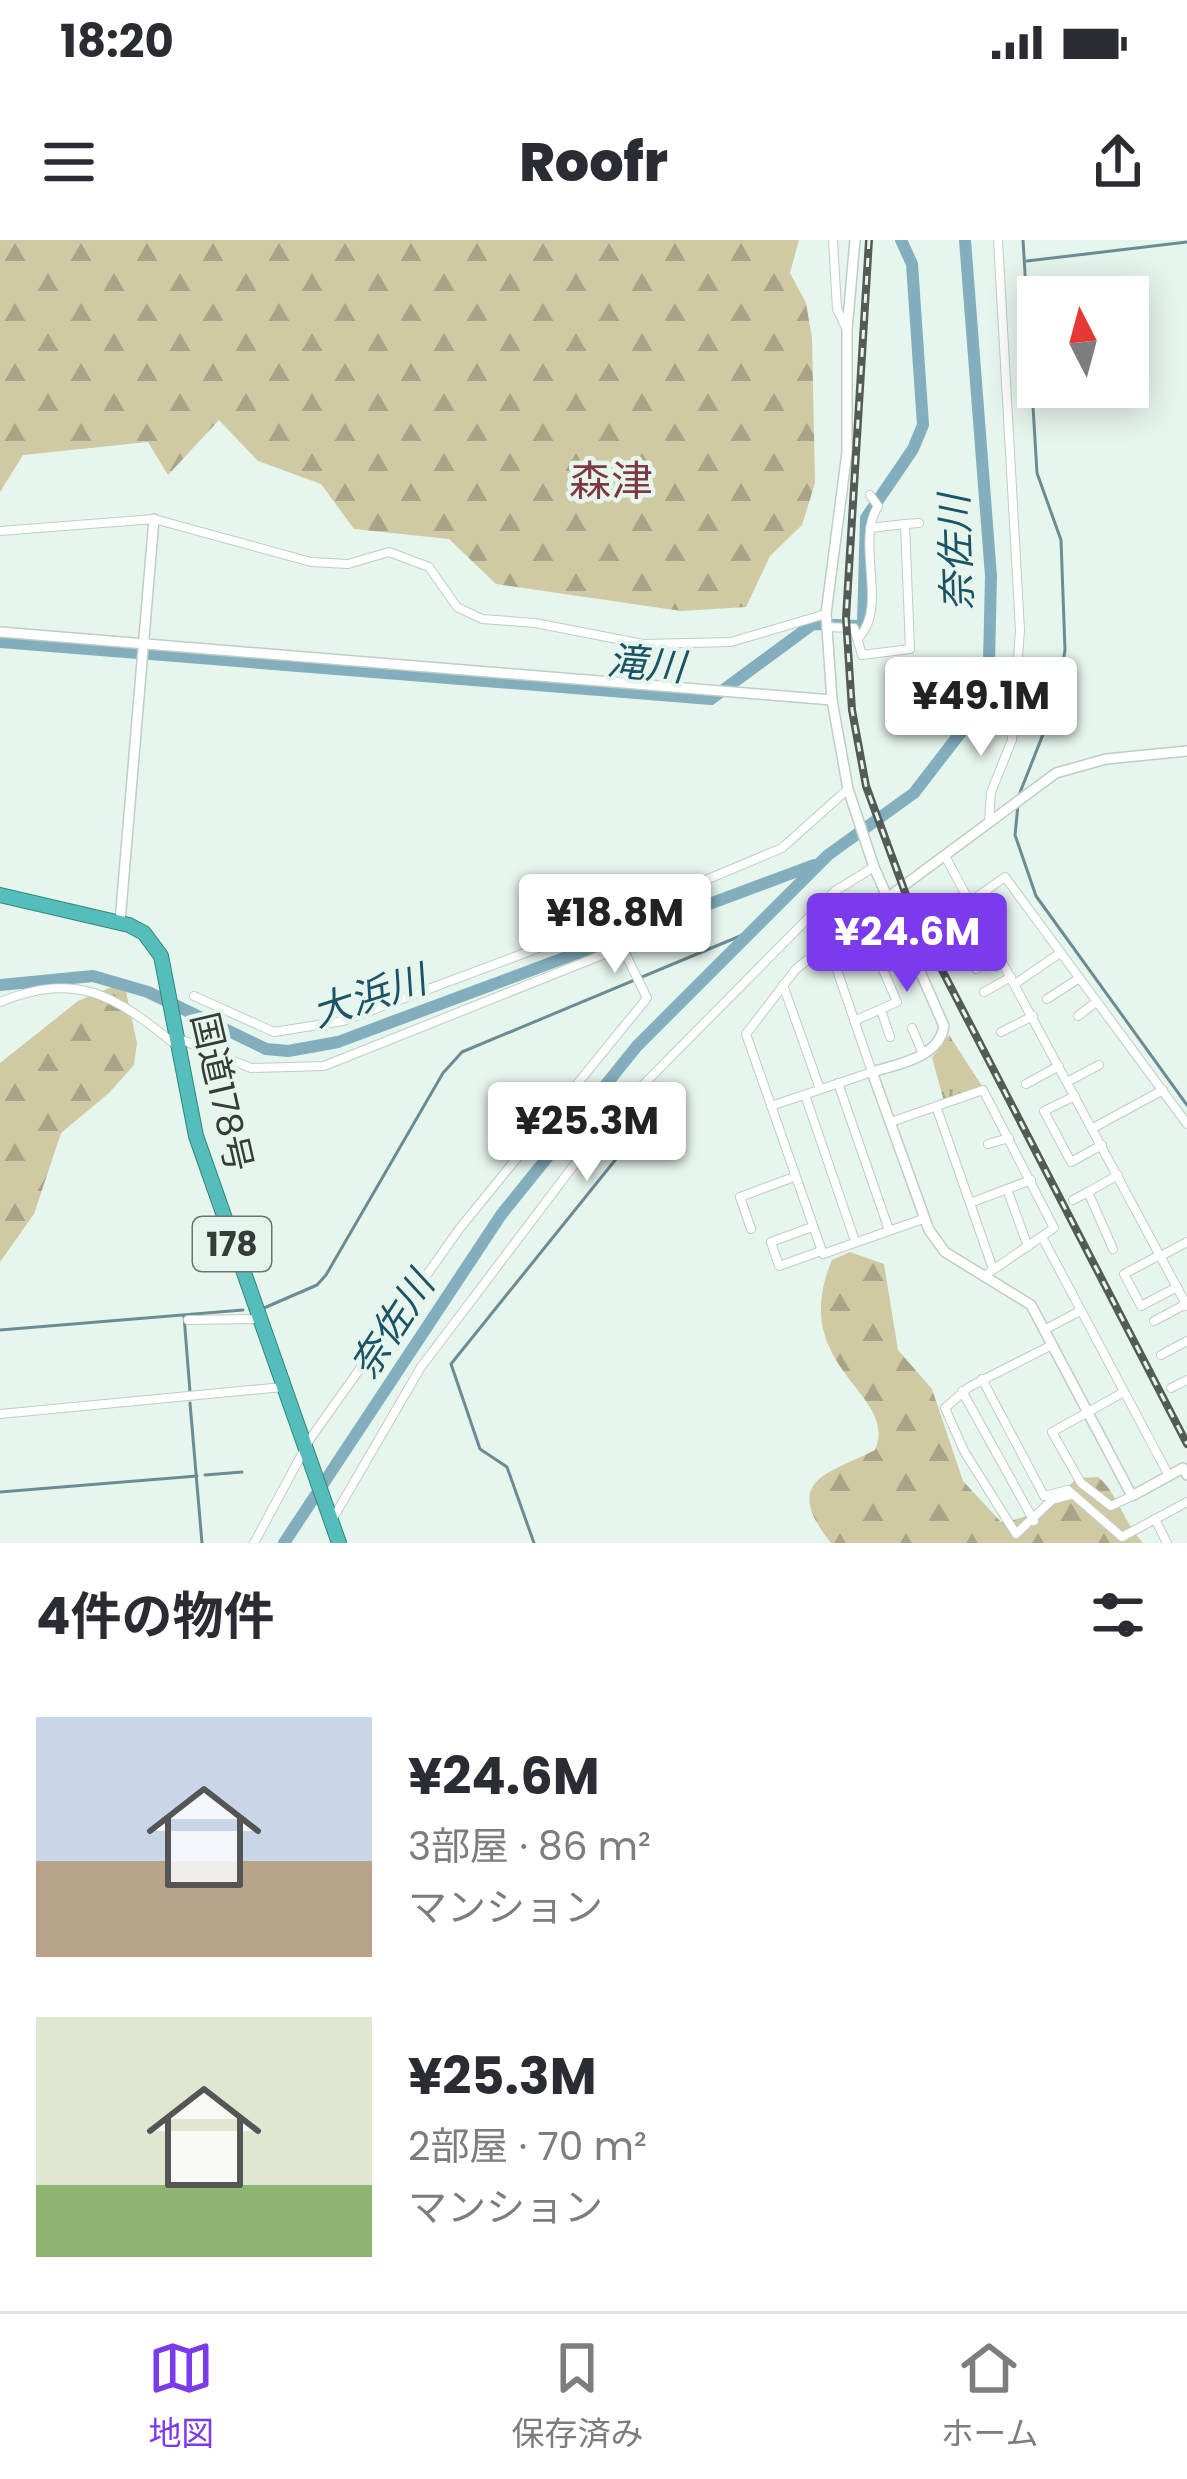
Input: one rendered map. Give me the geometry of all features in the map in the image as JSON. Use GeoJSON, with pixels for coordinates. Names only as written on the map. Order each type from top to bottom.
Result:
{"type":"FeatureCollection","features":[{"type":"Feature","properties":{"kind":"highway"},"geometry":{"type":"LineString","coordinates":[[0,895],[120,922]]}},
{"type":"Feature","properties":{"kind":"highway","name":"国道178号"},"geometry":{"type":"LineString","coordinates":[[120,922],[150,939],[167,978],[196,1136],[339,1543]]}},
{"type":"Feature","properties":{"kind":"street"},"geometry":{"type":"LineString","coordinates":[[833,240],[840,324],[847,330]]}},
{"type":"Feature","properties":{"kind":"street"},"geometry":{"type":"LineString","coordinates":[[770,1106],[923,1054],[939,1042],[944,1026],[874,867],[848,789],[832,700],[826,614],[847,452],[847,330],[855,240]]}},
{"type":"Feature","properties":{"kind":"street"},"geometry":{"type":"LineString","coordinates":[[993,819],[991,792],[1012,740],[1020,630],[998,240]]}},
{"type":"Feature","properties":{"kind":"street"},"geometry":{"type":"LineString","coordinates":[[835,284],[851,285]]}},
{"type":"Feature","properties":{"kind":"street"},"geometry":{"type":"LineString","coordinates":[[860,636],[869,622],[870,528],[878,506],[870,495]]}},
{"type":"Feature","properties":{"kind":"street"},"geometry":{"type":"LineString","coordinates":[[0,531],[154,519],[179,522],[311,562],[348,564],[389,553],[429,567],[458,607],[482,619],[535,623],[643,644],[731,642],[826,614]]}},
{"type":"Feature","properties":{"kind":"street"},"geometry":{"type":"LineString","coordinates":[[120,922],[154,519]]}},
{"type":"Feature","properties":{"kind":"street"},"geometry":{"type":"LineString","coordinates":[[870,528],[919,523]]}},
{"type":"Feature","properties":{"kind":"street"},"geometry":{"type":"LineString","coordinates":[[827,627],[854,628],[862,655],[910,649],[905,524]]}},
{"type":"Feature","properties":{"kind":"street"},"geometry":{"type":"LineString","coordinates":[[0,632],[832,700]]}},
{"type":"Feature","properties":{"kind":"street"},"geometry":{"type":"LineString","coordinates":[[821,1251],[746,1030],[802,963],[1056,773],[1106,759],[1187,751]]}},
{"type":"Feature","properties":{"kind":"street"},"geometry":{"type":"LineString","coordinates":[[194,996],[274,1033],[343,1021],[584,931],[782,848],[848,789]]}},
{"type":"Feature","properties":{"kind":"street"},"geometry":{"type":"LineString","coordinates":[[945,856],[1186,1305],[1154,1321]]}},
{"type":"Feature","properties":{"kind":"street"},"geometry":{"type":"LineString","coordinates":[[330,1518],[421,1367],[574,1165],[639,1089],[836,891],[874,867]]}},
{"type":"Feature","properties":{"kind":"street"},"geometry":{"type":"LineString","coordinates":[[971,901],[1005,877],[1187,1124]]}},
{"type":"Feature","properties":{"kind":"street"},"geometry":{"type":"LineString","coordinates":[[854,1021],[897,1002],[862,921]]}},
{"type":"Feature","properties":{"kind":"street"},"geometry":{"type":"LineString","coordinates":[[0,1002],[40,987],[80,986],[176,1037],[251,1068],[311,1069],[622,947],[646,990],[647,998],[460,1228],[307,1454],[254,1543]]}},
{"type":"Feature","properties":{"kind":"street"},"geometry":{"type":"LineString","coordinates":[[829,947],[923,1219],[945,1252],[990,1272],[1031,1305],[1132,1496]]}},
{"type":"Feature","properties":{"kind":"street"},"geometry":{"type":"LineString","coordinates":[[984,992],[1060,953]]}},
{"type":"Feature","properties":{"kind":"street"},"geometry":{"type":"LineString","coordinates":[[967,958],[976,969],[999,956]]}},
{"type":"Feature","properties":{"kind":"street"},"geometry":{"type":"LineString","coordinates":[[1047,998],[1078,979]]}},
{"type":"Feature","properties":{"kind":"street"},"geometry":{"type":"LineString","coordinates":[[784,985],[820,1089]]}},
{"type":"Feature","properties":{"kind":"street"},"geometry":{"type":"LineString","coordinates":[[1078,1016],[1096,1002]]}},
{"type":"Feature","properties":{"kind":"street"},"geometry":{"type":"LineString","coordinates":[[881,1010],[890,1037]]}},
{"type":"Feature","properties":{"kind":"street"},"geometry":{"type":"LineString","coordinates":[[1000,1032],[1033,1016]]}},
{"type":"Feature","properties":{"kind":"street"},"geometry":{"type":"LineString","coordinates":[[912,1028],[923,1054]]}},
{"type":"Feature","properties":{"kind":"street"},"geometry":{"type":"LineString","coordinates":[[1067,1082],[1099,1065]]}},
{"type":"Feature","properties":{"kind":"street"},"geometry":{"type":"LineString","coordinates":[[1026,1084],[1059,1066]]}},
{"type":"Feature","properties":{"kind":"street"},"geometry":{"type":"LineString","coordinates":[[838,1083],[889,1230]]}},
{"type":"Feature","properties":{"kind":"street"},"geometry":{"type":"LineString","coordinates":[[891,1122],[983,1090],[1054,1228],[990,1272]]}},
{"type":"Feature","properties":{"kind":"street"},"geometry":{"type":"LineString","coordinates":[[1094,1128],[1163,1090]]}},
{"type":"Feature","properties":{"kind":"street"},"geometry":{"type":"LineString","coordinates":[[805,1094],[855,1241]]}},
{"type":"Feature","properties":{"kind":"street"},"geometry":{"type":"LineString","coordinates":[[1075,1096],[1044,1111],[1071,1162],[1102,1145]]}},
{"type":"Feature","properties":{"kind":"street"},"geometry":{"type":"LineString","coordinates":[[935,1106],[990,1272]]}},
{"type":"Feature","properties":{"kind":"street"},"geometry":{"type":"LineString","coordinates":[[988,1144],[1009,1138]]}},
{"type":"Feature","properties":{"kind":"street"},"geometry":{"type":"LineString","coordinates":[[1072,1200],[1118,1175]]}},
{"type":"Feature","properties":{"kind":"street"},"geometry":{"type":"LineString","coordinates":[[751,1229],[740,1197],[794,1177]]}},
{"type":"Feature","properties":{"kind":"street"},"geometry":{"type":"LineString","coordinates":[[970,1203],[1031,1180]]}},
{"type":"Feature","properties":{"kind":"street"},"geometry":{"type":"LineString","coordinates":[[1007,1189],[1028,1247]]}},
{"type":"Feature","properties":{"kind":"street"},"geometry":{"type":"LineString","coordinates":[[1088,1192],[1113,1249]]}},
{"type":"Feature","properties":{"kind":"street"},"geometry":{"type":"LineString","coordinates":[[812,1227],[771,1242],[779,1266],[923,1219]]}},
{"type":"Feature","properties":{"kind":"street"},"geometry":{"type":"LineString","coordinates":[[1042,1237],[1168,1475]]}},
{"type":"Feature","properties":{"kind":"street"},"geometry":{"type":"LineString","coordinates":[[1177,1287],[1142,1306],[1124,1274],[1187,1242]]}},
{"type":"Feature","properties":{"kind":"street"},"geometry":{"type":"LineString","coordinates":[[1044,1330],[1080,1311]]}},
{"type":"Feature","properties":{"kind":"street"},"geometry":{"type":"LineString","coordinates":[[188,1320],[258,1318]]}},
{"type":"Feature","properties":{"kind":"street"},"geometry":{"type":"LineString","coordinates":[[1161,1355],[1187,1341]]}},
{"type":"Feature","properties":{"kind":"street"},"geometry":{"type":"LineString","coordinates":[[1052,1346],[982,1379],[945,1408],[964,1451],[1016,1534],[1052,1500],[1071,1495]]}},
{"type":"Feature","properties":{"kind":"street"},"geometry":{"type":"LineString","coordinates":[[982,1379],[1044,1496],[1068,1490],[1122,1537],[1187,1502]]}},
{"type":"Feature","properties":{"kind":"street"},"geometry":{"type":"LineString","coordinates":[[1171,1388],[1187,1380]]}},
{"type":"Feature","properties":{"kind":"street"},"geometry":{"type":"LineString","coordinates":[[0,1414],[283,1387]]}},
{"type":"Feature","properties":{"kind":"street"},"geometry":{"type":"LineString","coordinates":[[962,1391],[1034,1521]]}},
{"type":"Feature","properties":{"kind":"street"},"geometry":{"type":"LineString","coordinates":[[1124,1392],[1052,1432],[1081,1484],[1111,1506],[1183,1468],[1187,1475]]}},
{"type":"Feature","properties":{"kind":"street"},"geometry":{"type":"LineString","coordinates":[[1155,1519],[1167,1543]]}},
{"type":"Feature","properties":{"kind":"green space"},"geometry":{"type":"Polygon","coordinates":[[[0,240],[799,240],[790,273],[806,303],[812,338],[815,483],[802,525],[770,556],[746,607],[681,611],[496,584],[449,539],[354,529],[321,484],[258,461],[219,420],[168,475],[148,442],[23,455],[0,492],[0,240]]]}},
{"type":"Feature","properties":{"kind":"green space"},"geometry":{"type":"Polygon","coordinates":[[[124,982],[137,1043],[134,1065],[61,1133],[34,1214],[0,1262],[0,1063],[78,1001],[124,982]]]}},
{"type":"Feature","properties":{"kind":"green space"},"geometry":{"type":"Polygon","coordinates":[[[949,1035],[982,1086],[944,1101],[932,1058],[949,1035]]]}},
{"type":"Feature","properties":{"kind":"green space"},"geometry":{"type":"Polygon","coordinates":[[[850,1252],[884,1264],[898,1350],[932,1389],[963,1481],[1001,1522],[1043,1507],[1077,1478],[1098,1477],[1143,1543],[831,1543],[816,1522],[810,1492],[827,1473],[875,1450],[878,1430],[872,1411],[832,1353],[823,1328],[822,1297],[832,1260],[850,1252]]]}},
{"type":"Feature","properties":{"kind":"waterway","name":"滝川"},"geometry":{"type":"LineString","coordinates":[[0,642],[711,699],[813,624],[859,626],[863,622],[866,518],[913,449],[923,425],[912,264],[901,240]]}},
{"type":"Feature","properties":{"kind":"waterway","name":"奈佐川"},"geometry":{"type":"LineString","coordinates":[[284,1543],[501,1215],[637,1046],[828,855],[914,793],[968,723],[989,662],[991,576],[965,240]]}},
{"type":"Feature","properties":{"kind":"waterway"},"geometry":{"type":"LineString","coordinates":[[1019,795],[1057,699],[1065,650],[1061,540],[1037,473],[1023,240]]}},
{"type":"Feature","properties":{"kind":"waterway"},"geometry":{"type":"LineString","coordinates":[[1027,261],[1187,242]]}},
{"type":"Feature","properties":{"kind":"waterway"},"geometry":{"type":"LineString","coordinates":[[1018,805],[1015,835],[1036,896],[1187,1105]]}},
{"type":"Feature","properties":{"kind":"waterway","name":"大浜川"},"geometry":{"type":"LineString","coordinates":[[0,985],[93,976],[148,992],[266,1049],[288,1051],[338,1042],[814,865]]}},
{"type":"Feature","properties":{"kind":"waterway"},"geometry":{"type":"LineString","coordinates":[[264,1308],[317,1285],[326,1275],[443,1073],[462,1052],[745,934]]}},
{"type":"Feature","properties":{"kind":"waterway"},"geometry":{"type":"LineString","coordinates":[[534,1543],[507,1467],[480,1449],[451,1364],[645,1123],[603,1090]]}},
{"type":"Feature","properties":{"kind":"waterway"},"geometry":{"type":"LineString","coordinates":[[0,1330],[243,1310]]}},
{"type":"Feature","properties":{"kind":"waterway"},"geometry":{"type":"LineString","coordinates":[[184,1316],[190,1392]]}},
{"type":"Feature","properties":{"kind":"waterway"},"geometry":{"type":"LineString","coordinates":[[190,1403],[202,1543]]}},
{"type":"Feature","properties":{"kind":"waterway"},"geometry":{"type":"LineString","coordinates":[[205,1475],[242,1472]]}},
{"type":"Feature","properties":{"kind":"waterway"},"geometry":{"type":"LineString","coordinates":[[0,1492],[197,1476]]}},
{"type":"Feature","properties":{"kind":"railway"},"geometry":{"type":"LineString","coordinates":[[869,240],[846,618],[852,710],[866,786],[913,914],[1187,1444]]}},
{"type":"Feature","properties":{"kind":"district","name":"森津"},"geometry":{"type":"Point","coordinates":[611,481]}}]}
